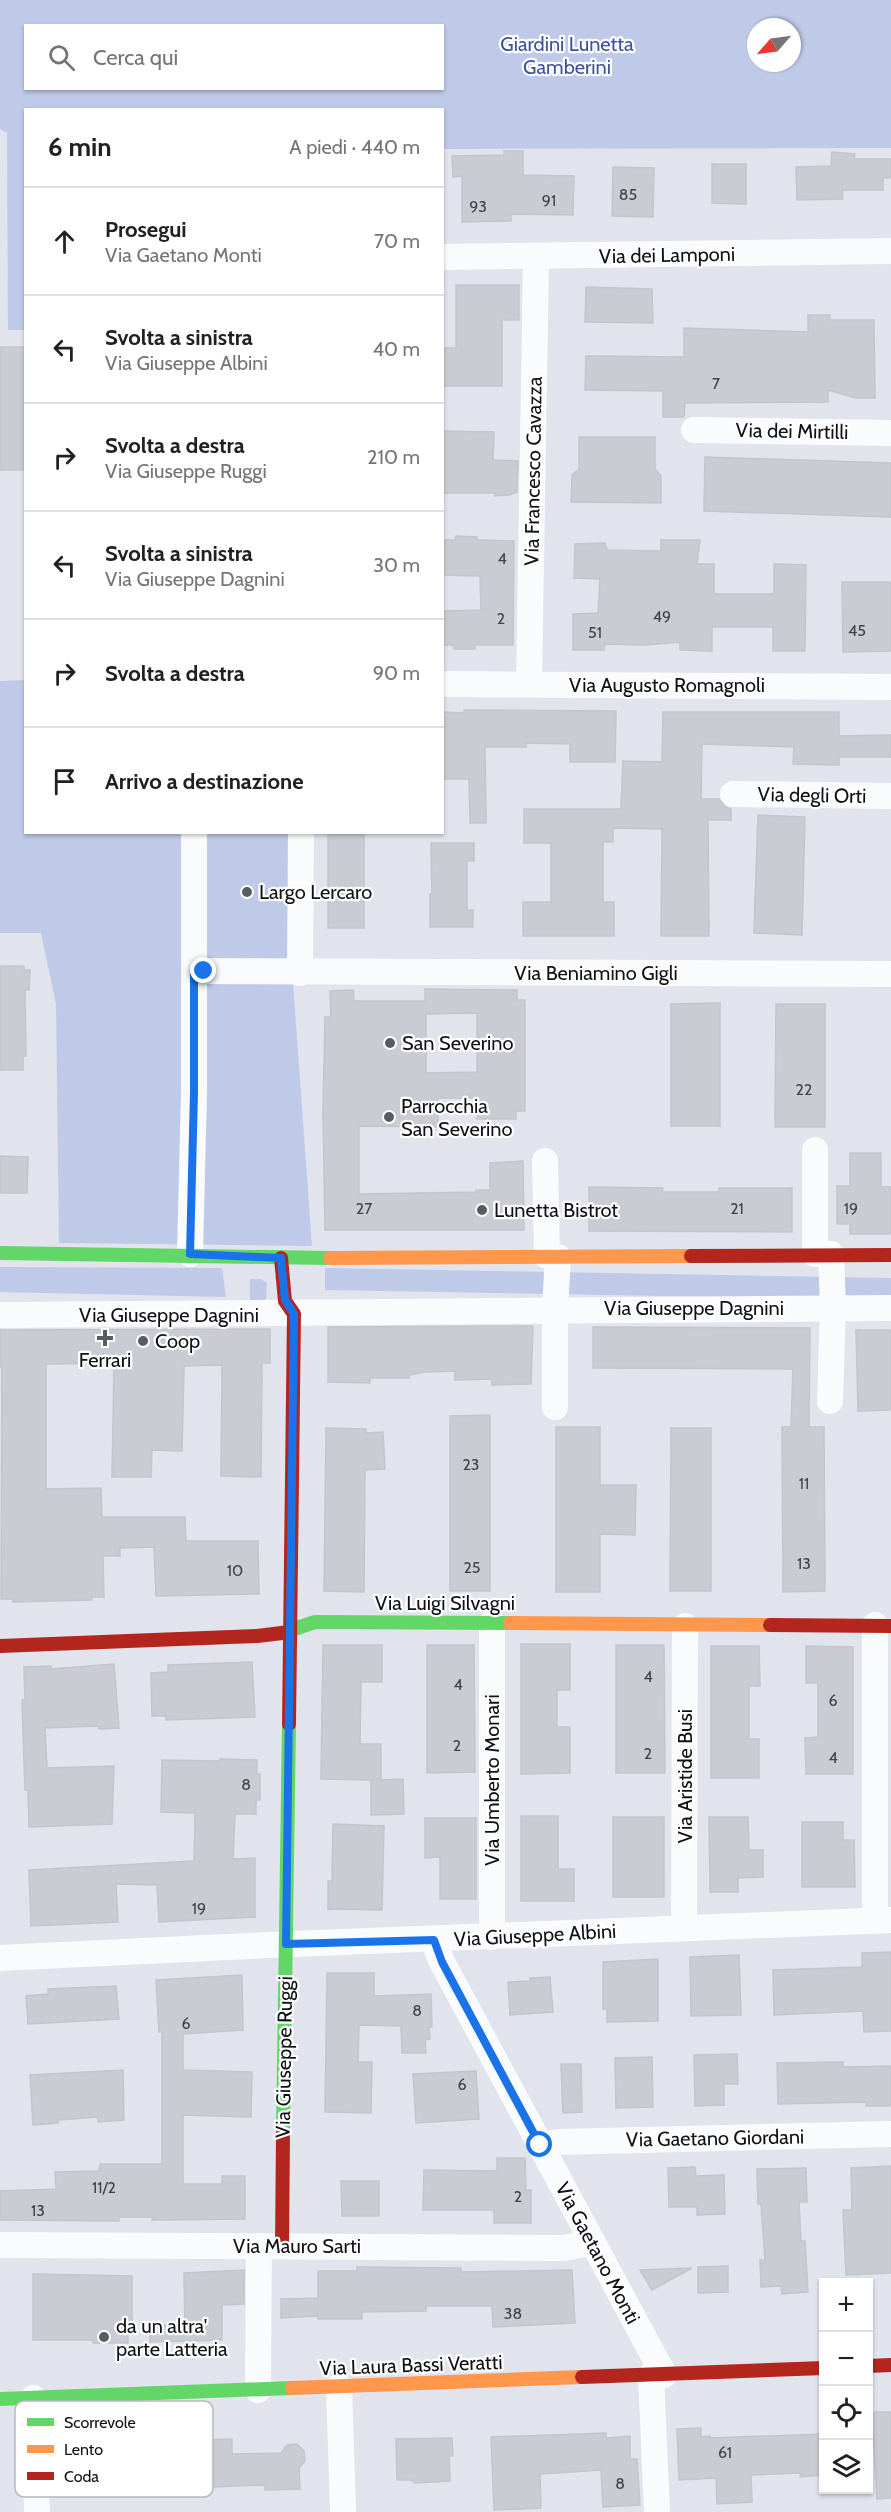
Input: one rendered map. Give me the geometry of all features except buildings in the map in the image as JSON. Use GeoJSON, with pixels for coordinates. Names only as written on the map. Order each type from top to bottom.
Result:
{"type":"FeatureCollection","features":[{"type":"Feature","properties":{"kind":"street","name":"Via dei Lamponi"},"geometry":{"type":"LineString","coordinates":[[444,257],[536,258],[891,251]]}},
{"type":"Feature","properties":{"kind":"street","name":"Via Francesco Cavazza"},"geometry":{"type":"LineString","coordinates":[[529,684],[536,258]]}},
{"type":"Feature","properties":{"kind":"street","name":"Via dei Mirtilli"},"geometry":{"type":"LineString","coordinates":[[694,430],[891,433]]}},
{"type":"Feature","properties":{"kind":"street","name":"Via Augusto Romagnoli"},"geometry":{"type":"LineString","coordinates":[[444,684],[891,687]]}},
{"type":"Feature","properties":{"kind":"street","name":"Via degli Orti"},"geometry":{"type":"LineString","coordinates":[[733,794],[891,796]]}},
{"type":"Feature","properties":{"kind":"street"},"geometry":{"type":"LineString","coordinates":[[190,1254],[194,1092],[194,834]]}},
{"type":"Feature","properties":{"kind":"street"},"geometry":{"type":"LineString","coordinates":[[300,973],[301,834]]}},
{"type":"Feature","properties":{"kind":"street","name":"Via Beniamino Gigli"},"geometry":{"type":"LineString","coordinates":[[194,971],[891,974]]}},
{"type":"Feature","properties":{"kind":"street"},"geometry":{"type":"LineString","coordinates":[[815,1150],[823,1254],[833,1307],[830,1401]]}},
{"type":"Feature","properties":{"kind":"street"},"geometry":{"type":"LineString","coordinates":[[545,1161],[555,1309],[555,1407]]}},
{"type":"Feature","properties":{"kind":"street"},"geometry":{"type":"LineString","coordinates":[[0,1253],[190,1254],[281,1258],[891,1255]]}},
{"type":"Feature","properties":{"kind":"street","name":"Via Giuseppe Ruggi"},"geometry":{"type":"LineString","coordinates":[[258,2390],[271,2246],[286,1944],[294,1314],[285,1300],[281,1258]]}},
{"type":"Feature","properties":{"kind":"street","name":"Via Giuseppe Dagnini"},"geometry":{"type":"LineString","coordinates":[[0,1316],[555,1309],[891,1308]]}},
{"type":"Feature","properties":{"kind":"street","name":"Via Luigi Silvagni"},"geometry":{"type":"LineString","coordinates":[[0,1646],[257,1636],[315,1622],[685,1626],[883,1625]]}},
{"type":"Feature","properties":{"kind":"street","name":"Via Umberto Monari"},"geometry":{"type":"LineString","coordinates":[[492,1623],[492,1936]]}},
{"type":"Feature","properties":{"kind":"street"},"geometry":{"type":"LineString","coordinates":[[883,1625],[883,1920]]}},
{"type":"Feature","properties":{"kind":"street","name":"Via Aristide Busi"},"geometry":{"type":"LineString","coordinates":[[684,1927],[685,1626]]}},
{"type":"Feature","properties":{"kind":"street","name":"Via Giuseppe Albini"},"geometry":{"type":"LineString","coordinates":[[0,1958],[883,1920]]}},
{"type":"Feature","properties":{"kind":"street","name":"Via Gaetano Monti"},"geometry":{"type":"LineString","coordinates":[[434,1940],[442,1962],[592,2242],[658,2375]]}},
{"type":"Feature","properties":{"kind":"street","name":"Via Gaetano Giordani"},"geometry":{"type":"LineString","coordinates":[[540,2145],[558,2142],[891,2134]]}},
{"type":"Feature","properties":{"kind":"street","name":"Via Mauro Sarti"},"geometry":{"type":"LineString","coordinates":[[0,2244],[564,2248],[592,2242]]}},
{"type":"Feature","properties":{"kind":"street"},"geometry":{"type":"LineString","coordinates":[[873,2366],[891,2365]]}},
{"type":"Feature","properties":{"kind":"street","name":"Via Laura Bassi Veratti"},"geometry":{"type":"LineString","coordinates":[[0,2399],[819,2368]]}},
{"type":"Feature","properties":{"kind":"street"},"geometry":{"type":"LineString","coordinates":[[657,2512],[658,2375]]}},
{"type":"Feature","properties":{"kind":"street"},"geometry":{"type":"LineString","coordinates":[[339,2387],[343,2512]]}},
{"type":"Feature","properties":{"kind":"street"},"geometry":{"type":"LineString","coordinates":[[36,2497],[37,2512]]}},
{"type":"Feature","properties":{"kind":"green space","name":"Giardini Lunetta Gamberini"},"geometry":{"type":"Polygon","coordinates":[[[0,0],[891,0],[891,148],[444,149],[444,108],[24,108],[24,330],[8,330],[7,133],[0,129],[0,0]]]}},
{"type":"Feature","properties":{"kind":"green space"},"geometry":{"type":"Polygon","coordinates":[[[24,680],[24,834],[294,834],[293,982],[312,1246],[59,1243],[56,1004],[41,933],[0,933],[0,681],[24,680]]]}},
{"type":"Feature","properties":{"kind":"green space"},"geometry":{"type":"Polygon","coordinates":[[[0,1267],[222,1268],[226,1297],[0,1292],[0,1267]]]}},
{"type":"Feature","properties":{"kind":"green space"},"geometry":{"type":"Polygon","coordinates":[[[325,1268],[891,1278],[891,1300],[325,1290],[325,1268]]]}},
{"type":"Feature","properties":{"kind":"green space"},"geometry":{"type":"Polygon","coordinates":[[[250,1279],[261,1279],[267,1283],[266,1299],[262,1303],[250,1305],[250,1279]]]}},
{"type":"Feature","properties":{"kind":"traffic: fast"},"geometry":{"type":"LineString","coordinates":[[0,1253],[330,1258]]}},
{"type":"Feature","properties":{"kind":"traffic: fast"},"geometry":{"type":"LineString","coordinates":[[282,1633],[315,1622],[510,1623]]}},
{"type":"Feature","properties":{"kind":"traffic: fast"},"geometry":{"type":"LineString","coordinates":[[283,2134],[289,1724]]}},
{"type":"Feature","properties":{"kind":"traffic: fast"},"geometry":{"type":"LineString","coordinates":[[0,2399],[292,2388]]}},
{"type":"Feature","properties":{"kind":"traffic: slow"},"geometry":{"type":"LineString","coordinates":[[330,1258],[691,1256]]}},
{"type":"Feature","properties":{"kind":"traffic: slow"},"geometry":{"type":"LineString","coordinates":[[510,1623],[770,1625]]}},
{"type":"Feature","properties":{"kind":"traffic: slow"},"geometry":{"type":"LineString","coordinates":[[292,2388],[582,2377]]}},
{"type":"Feature","properties":{"kind":"traffic: jam"},"geometry":{"type":"LineString","coordinates":[[691,1256],[891,1255]]}},
{"type":"Feature","properties":{"kind":"traffic: jam"},"geometry":{"type":"LineString","coordinates":[[281,1258],[285,1301],[294,1314],[289,1724]]}},
{"type":"Feature","properties":{"kind":"traffic: jam"},"geometry":{"type":"LineString","coordinates":[[770,1625],[891,1626]]}},
{"type":"Feature","properties":{"kind":"traffic: jam"},"geometry":{"type":"LineString","coordinates":[[0,1646],[257,1636],[282,1633]]}},
{"type":"Feature","properties":{"kind":"traffic: jam"},"geometry":{"type":"LineString","coordinates":[[282,2246],[283,2134]]}},
{"type":"Feature","properties":{"kind":"traffic: jam"},"geometry":{"type":"LineString","coordinates":[[873,2366],[891,2365]]}},
{"type":"Feature","properties":{"kind":"traffic: jam"},"geometry":{"type":"LineString","coordinates":[[582,2377],[819,2368]]}},
{"type":"Feature","properties":{"kind":"place","name":"Largo Lercaro"},"geometry":{"type":"Point","coordinates":[247,892]}},
{"type":"Feature","properties":{"kind":"place","name":"San Severino"},"geometry":{"type":"Point","coordinates":[390,1043]}},
{"type":"Feature","properties":{"kind":"place","name":"Parrocchia San Severino"},"geometry":{"type":"Point","coordinates":[389,1117]}},
{"type":"Feature","properties":{"kind":"place","name":"Lunetta Bistrot"},"geometry":{"type":"Point","coordinates":[482,1210]}},
{"type":"Feature","properties":{"kind":"place","name":"Ferrari"},"geometry":{"type":"Point","coordinates":[105,1338]}},
{"type":"Feature","properties":{"kind":"place","name":"Coop"},"geometry":{"type":"Point","coordinates":[143,1341]}},
{"type":"Feature","properties":{"kind":"place","name":"da un altra' parte Latteria"},"geometry":{"type":"Point","coordinates":[104,2337]}},
{"type":"Feature","properties":{"kind":"route"},"geometry":{"type":"LineString","coordinates":[[204,971],[194,971],[190,1254],[281,1258],[285,1300],[294,1314],[286,1944],[434,1940],[442,1962],[540,2145]]}}]}
